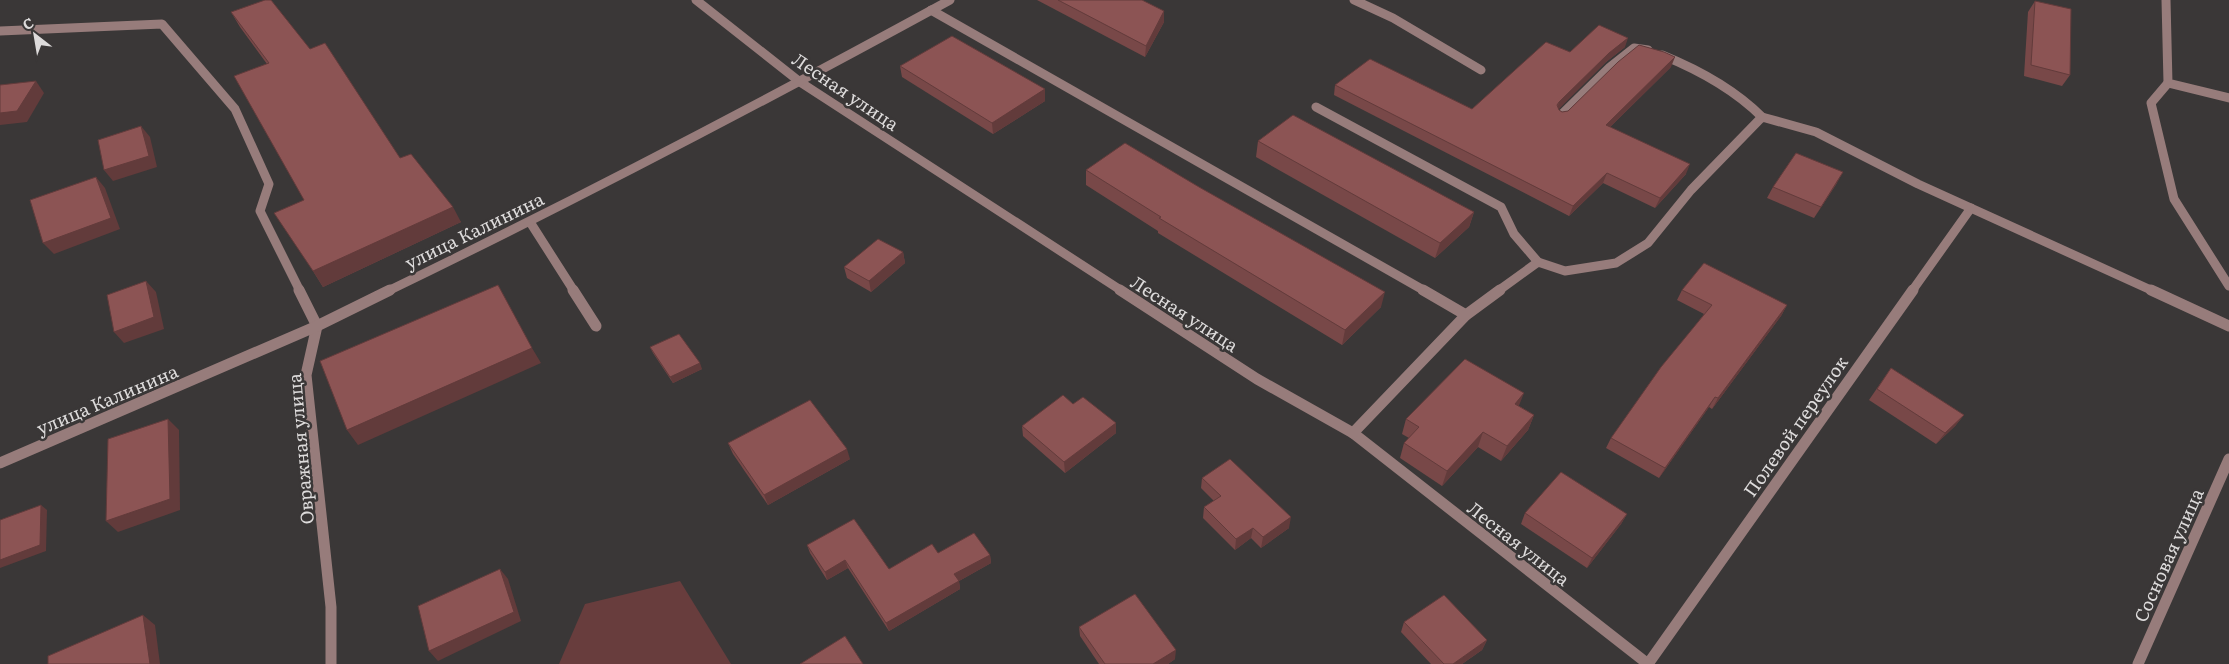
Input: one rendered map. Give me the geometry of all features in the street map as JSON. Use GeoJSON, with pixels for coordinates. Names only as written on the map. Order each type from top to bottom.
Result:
{"type":"FeatureCollection","features":[{"type":"Feature","properties":{"kind":"street","name":"Лесная улица"},"geometry":{"type":"LineString","coordinates":[[696,0],[800,82],[1257,379],[1353,433],[1648,664]]}},
{"type":"Feature","properties":{"kind":"street","name":"улица Калинина"},"geometry":{"type":"LineString","coordinates":[[0,463],[317,326],[530,222],[800,82],[950,0]]}},
{"type":"Feature","properties":{"kind":"street"},"geometry":{"type":"LineString","coordinates":[[1354,0],[1393,18],[1481,70]]}},
{"type":"Feature","properties":{"kind":"street"},"geometry":{"type":"LineString","coordinates":[[2166,0],[2168,83],[2150,103],[2174,199],[2229,286]]}},
{"type":"Feature","properties":{"kind":"street"},"geometry":{"type":"LineString","coordinates":[[932,10],[1466,315]]}},
{"type":"Feature","properties":{"kind":"street"},"geometry":{"type":"LineString","coordinates":[[0,31],[162,24],[235,109],[269,184],[260,211],[317,326]]}},
{"type":"Feature","properties":{"kind":"street"},"geometry":{"type":"LineString","coordinates":[[1560,116],[1610,67],[1634,48],[1653,51],[1678,60],[1749,103],[1762,117],[1816,132],[1918,184],[2229,326]]}},
{"type":"Feature","properties":{"kind":"street"},"geometry":{"type":"LineString","coordinates":[[2168,83],[2229,98]]}},
{"type":"Feature","properties":{"kind":"street"},"geometry":{"type":"LineString","coordinates":[[1316,107],[1502,208],[1514,234],[1538,262],[1565,271],[1616,263],[1648,243],[1690,190],[1762,117]]}},
{"type":"Feature","properties":{"kind":"street","name":"Полевой переулок"},"geometry":{"type":"LineString","coordinates":[[1648,664],[1971,208]]}},
{"type":"Feature","properties":{"kind":"street"},"geometry":{"type":"LineString","coordinates":[[530,222],[596,326]]}},
{"type":"Feature","properties":{"kind":"street"},"geometry":{"type":"LineString","coordinates":[[1353,433],[1466,315],[1538,262]]}},
{"type":"Feature","properties":{"kind":"street","name":"Овражная улица"},"geometry":{"type":"LineString","coordinates":[[317,326],[306,376],[331,607],[331,664]]}},
{"type":"Feature","properties":{"kind":"street","name":"Сосновая улица"},"geometry":{"type":"LineString","coordinates":[[2138,664],[2229,459]]}},
{"type":"Feature","properties":{"kind":"shaded area"},"geometry":{"type":"Polygon","coordinates":[[[680,581],[731,664],[559,664],[585,604],[680,581]]]}},
{"type":"Feature","properties":{"kind":"building"},"geometry":{"type":"Polygon","coordinates":[[[265,0],[271,0],[310,49],[325,43],[400,158],[411,154],[453,207],[313,271],[274,213],[304,200],[234,76],[269,63],[231,12],[265,0]]]}},
{"type":"Feature","properties":{"kind":"building"},"geometry":{"type":"Polygon","coordinates":[[[1058,0],[1142,0],[1164,11],[1146,46],[1058,0]]]}},
{"type":"Feature","properties":{"kind":"building"},"geometry":{"type":"Polygon","coordinates":[[[2035,1],[2071,9],[2070,75],[2031,65],[2035,1]]]}},
{"type":"Feature","properties":{"kind":"building"},"geometry":{"type":"Polygon","coordinates":[[[1599,25],[1628,38],[1609,53],[1557,105],[1562,112],[1568,111],[1618,62],[1639,45],[1675,57],[1606,125],[1690,164],[1660,198],[1607,173],[1573,206],[1335,85],[1370,59],[1472,109],[1546,42],[1570,52],[1599,25]]]}},
{"type":"Feature","properties":{"kind":"building"},"geometry":{"type":"Polygon","coordinates":[[[952,36],[1045,89],[992,123],[900,66],[952,36]]]}},
{"type":"Feature","properties":{"kind":"building"},"geometry":{"type":"Polygon","coordinates":[[[36,81],[17,111],[0,113],[0,85],[36,81]]]}},
{"type":"Feature","properties":{"kind":"building"},"geometry":{"type":"Polygon","coordinates":[[[1293,115],[1474,212],[1440,243],[1258,141],[1293,115]]]}},
{"type":"Feature","properties":{"kind":"building"},"geometry":{"type":"Polygon","coordinates":[[[141,126],[149,156],[104,170],[98,140],[141,126]]]}},
{"type":"Feature","properties":{"kind":"building"},"geometry":{"type":"Polygon","coordinates":[[[1125,143],[1385,292],[1345,330],[1159,218],[1161,217],[1086,170],[1125,143]]]}},
{"type":"Feature","properties":{"kind":"building"},"geometry":{"type":"Polygon","coordinates":[[[1796,153],[1843,172],[1821,207],[1773,187],[1796,153]]]}},
{"type":"Feature","properties":{"kind":"building"},"geometry":{"type":"Polygon","coordinates":[[[96,177],[111,218],[43,243],[30,200],[96,177]]]}},
{"type":"Feature","properties":{"kind":"building"},"geometry":{"type":"Polygon","coordinates":[[[878,239],[903,252],[869,281],[844,267],[878,239]]]}},
{"type":"Feature","properties":{"kind":"building"},"geometry":{"type":"Polygon","coordinates":[[[1704,263],[1787,305],[1718,398],[1715,397],[1665,468],[1611,438],[1661,367],[1712,305],[1682,290],[1704,263]]]}},
{"type":"Feature","properties":{"kind":"building"},"geometry":{"type":"Polygon","coordinates":[[[146,281],[154,317],[114,332],[107,295],[146,281]]]}},
{"type":"Feature","properties":{"kind":"building"},"geometry":{"type":"Polygon","coordinates":[[[498,285],[532,348],[347,430],[320,361],[498,285]]]}},
{"type":"Feature","properties":{"kind":"building"},"geometry":{"type":"Polygon","coordinates":[[[679,334],[700,363],[670,377],[650,347],[679,334]]]}},
{"type":"Feature","properties":{"kind":"building"},"geometry":{"type":"Polygon","coordinates":[[[1465,359],[1524,393],[1515,404],[1534,415],[1507,446],[1483,432],[1447,471],[1404,443],[1419,427],[1406,419],[1465,359]]]}},
{"type":"Feature","properties":{"kind":"building"},"geometry":{"type":"Polygon","coordinates":[[[1891,368],[1964,415],[1945,433],[1877,389],[1891,368]]]}},
{"type":"Feature","properties":{"kind":"building"},"geometry":{"type":"Polygon","coordinates":[[[1063,395],[1073,404],[1083,397],[1116,423],[1064,462],[1022,426],[1063,395]]]}},
{"type":"Feature","properties":{"kind":"building"},"geometry":{"type":"Polygon","coordinates":[[[810,400],[847,449],[764,495],[728,443],[810,400]]]}},
{"type":"Feature","properties":{"kind":"building"},"geometry":{"type":"Polygon","coordinates":[[[168,419],[170,499],[106,521],[108,439],[168,419]]]}},
{"type":"Feature","properties":{"kind":"building"},"geometry":{"type":"Polygon","coordinates":[[[1230,459],[1291,517],[1263,537],[1253,528],[1236,539],[1204,507],[1221,496],[1202,478],[1230,459]]]}},
{"type":"Feature","properties":{"kind":"building"},"geometry":{"type":"Polygon","coordinates":[[[1561,472],[1627,514],[1592,558],[1525,513],[1561,472]]]}},
{"type":"Feature","properties":{"kind":"building"},"geometry":{"type":"Polygon","coordinates":[[[41,505],[40,545],[0,560],[0,520],[41,505]]]}},
{"type":"Feature","properties":{"kind":"building"},"geometry":{"type":"Polygon","coordinates":[[[854,519],[889,569],[932,544],[938,553],[974,533],[990,555],[954,574],[959,581],[886,623],[845,560],[825,572],[807,545],[854,519]]]}},
{"type":"Feature","properties":{"kind":"building"},"geometry":{"type":"Polygon","coordinates":[[[500,569],[514,612],[429,651],[418,606],[500,569]]]}},
{"type":"Feature","properties":{"kind":"building"},"geometry":{"type":"Polygon","coordinates":[[[1135,594],[1176,650],[1153,664],[1105,664],[1079,627],[1135,594]]]}},
{"type":"Feature","properties":{"kind":"building"},"geometry":{"type":"Polygon","coordinates":[[[1444,595],[1487,640],[1453,664],[1444,664],[1404,622],[1444,595]]]}},
{"type":"Feature","properties":{"kind":"building"},"geometry":{"type":"Polygon","coordinates":[[[143,615],[150,664],[48,664],[48,656],[143,615]]]}},
{"type":"Feature","properties":{"kind":"building"},"geometry":{"type":"Polygon","coordinates":[[[845,636],[863,664],[800,664],[845,636]]]}}]}
